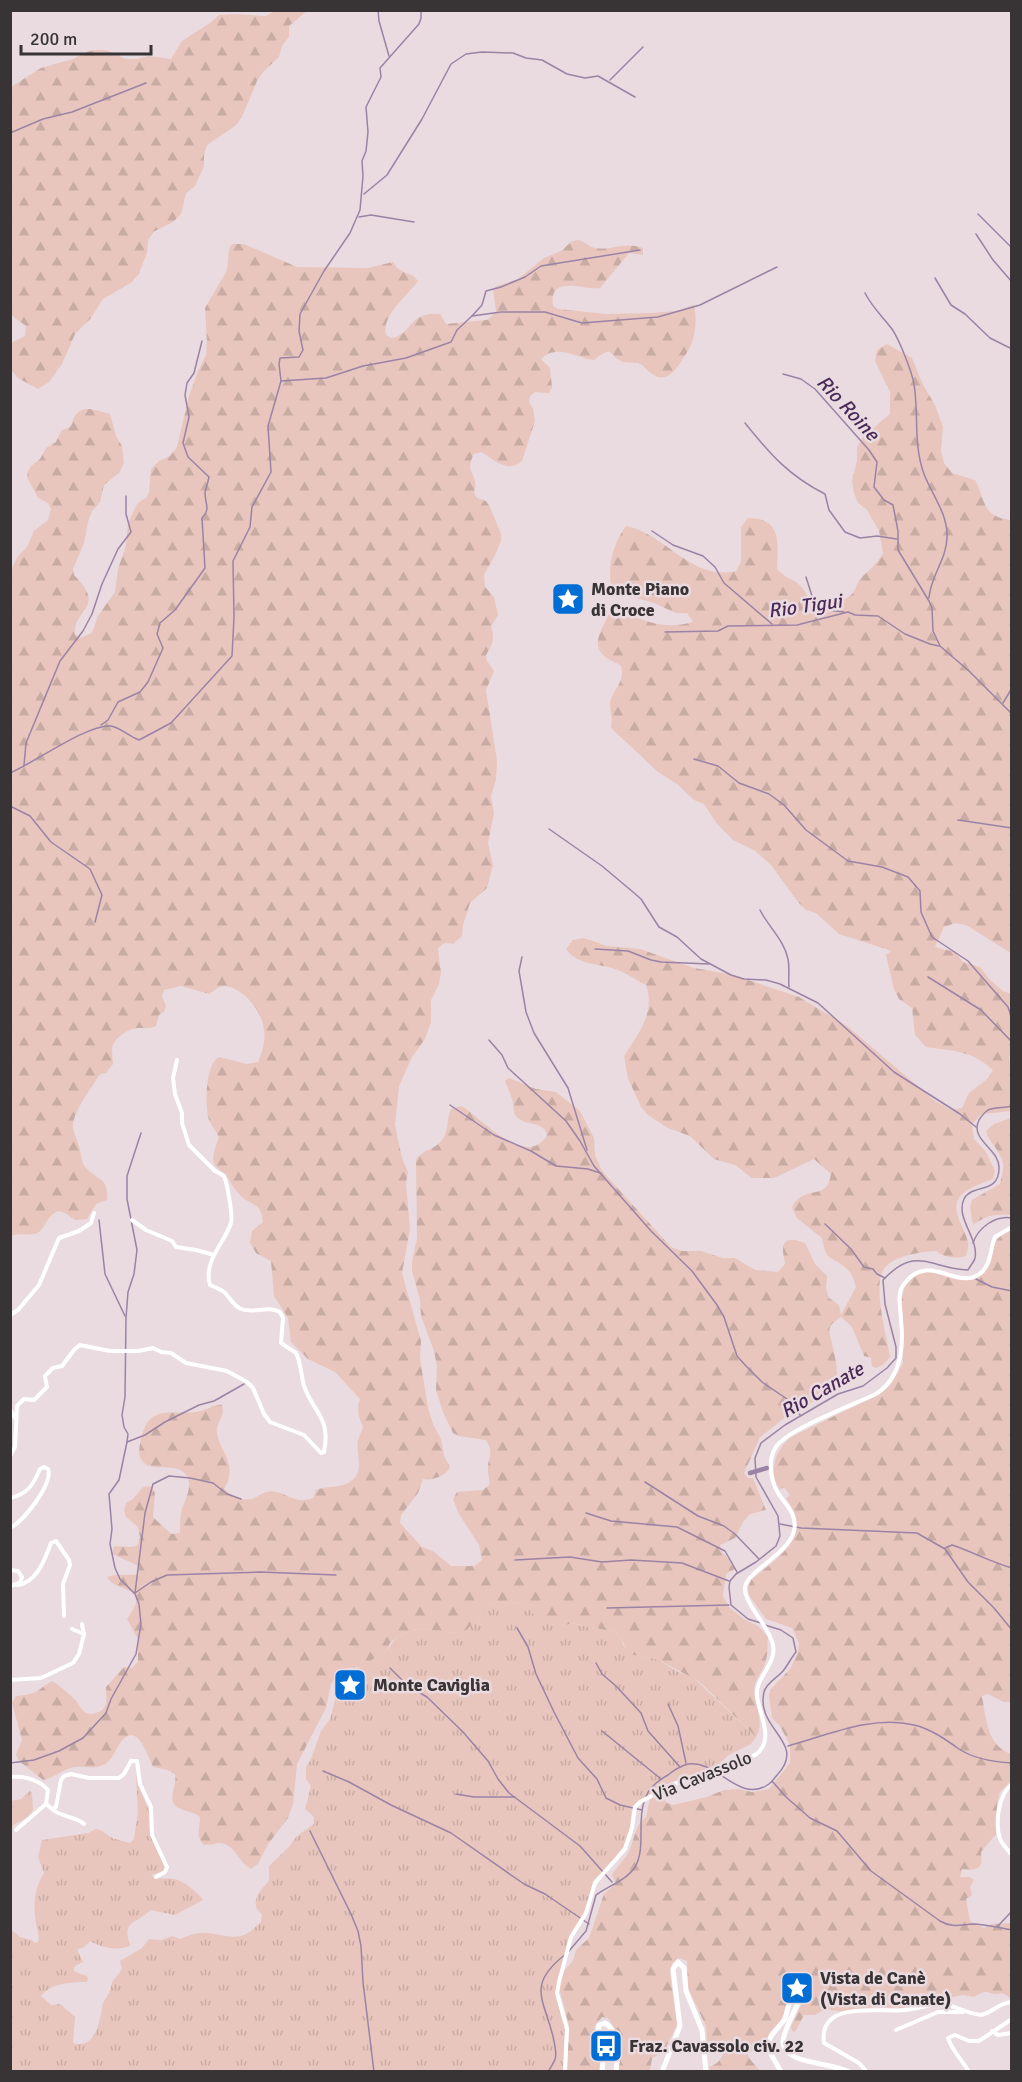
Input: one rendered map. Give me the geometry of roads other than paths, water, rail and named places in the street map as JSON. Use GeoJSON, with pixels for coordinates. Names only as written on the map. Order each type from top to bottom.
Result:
{"type":"FeatureCollection","features":[{"type":"Feature","properties":{"kind":"main road"},"geometry":{"type":"LineString","coordinates":[[662,2072],[680,2026],[673,1969],[678,1962],[684,1968],[686,1991],[702,2030],[706,2072]]}},
{"type":"Feature","properties":{"kind":"main road"},"geometry":{"type":"LineString","coordinates":[[781,2072],[771,2054],[771,2036],[785,2019],[792,1993],[798,1989],[802,1993],[784,2039],[783,2045],[786,2050],[795,2058],[836,2066],[849,2072]]}},
{"type":"Feature","properties":{"kind":"main road"},"geometry":{"type":"LineString","coordinates":[[602,2072],[604,2052],[598,2030],[600,2025],[605,2023],[609,2025],[617,2046],[616,2072]]}},
{"type":"Feature","properties":{"kind":"street"},"geometry":{"type":"LineString","coordinates":[[10,1456],[15,1448],[17,1408],[26,1398],[35,1400],[45,1391],[47,1388],[45,1377],[53,1368],[62,1365],[80,1345],[110,1351],[138,1351],[153,1348],[171,1353],[186,1363],[227,1371],[253,1388],[260,1407],[270,1422],[304,1435],[323,1454],[327,1436],[326,1425],[304,1384],[296,1353],[281,1343],[283,1318],[280,1312],[275,1309],[240,1309],[224,1292],[210,1285],[209,1266],[231,1224],[232,1214],[224,1176],[215,1171],[189,1145],[175,1094],[173,1078],[177,1060]]}},
{"type":"Feature","properties":{"kind":"street"},"geometry":{"type":"LineString","coordinates":[[10,1315],[18,1310],[39,1285],[59,1238],[79,1231],[91,1223],[94,1213]]}},
{"type":"Feature","properties":{"kind":"street"},"geometry":{"type":"LineString","coordinates":[[132,1220],[146,1230],[171,1241],[176,1247],[214,1255]]}},
{"type":"Feature","properties":{"kind":"street","name":"Via Cavassolo"},"geometry":{"type":"LineString","coordinates":[[565,2072],[567,2029],[557,1989],[572,1937],[586,1913],[595,1883],[625,1850],[632,1828],[633,1811],[640,1802],[658,1792],[756,1755],[765,1742],[766,1732],[756,1692],[774,1654],[774,1647],[767,1629],[745,1593],[745,1584],[789,1545],[794,1526],[790,1508],[774,1484],[771,1460],[774,1448],[786,1436],[883,1390],[900,1361],[902,1321],[899,1302],[903,1284],[923,1269],[962,1278],[975,1276],[987,1264],[995,1237],[1011,1227]]}},
{"type":"Feature","properties":{"kind":"street"},"geometry":{"type":"LineString","coordinates":[[10,1409],[15,1419]]}},
{"type":"Feature","properties":{"kind":"street"},"geometry":{"type":"LineString","coordinates":[[10,1498],[25,1493],[34,1484],[40,1469],[44,1467],[48,1469],[49,1478],[29,1511],[19,1523],[10,1528]]}},
{"type":"Feature","properties":{"kind":"street"},"geometry":{"type":"LineString","coordinates":[[10,1586],[32,1580],[46,1558],[52,1541],[58,1543],[70,1565],[63,1584],[64,1616]]}},
{"type":"Feature","properties":{"kind":"street"},"geometry":{"type":"LineString","coordinates":[[10,1570],[16,1569],[21,1575],[22,1579],[17,1585]]}},
{"type":"Feature","properties":{"kind":"street"},"geometry":{"type":"LineString","coordinates":[[10,1680],[41,1678],[72,1664],[79,1654],[84,1634],[82,1624]]}},
{"type":"Feature","properties":{"kind":"street"},"geometry":{"type":"LineString","coordinates":[[72,1629],[84,1634]]}},
{"type":"Feature","properties":{"kind":"street"},"geometry":{"type":"LineString","coordinates":[[52,1809],[56,1807],[61,1780],[64,1776],[71,1774],[89,1778],[119,1778],[131,1761],[137,1761],[140,1784],[151,1807],[152,1835],[167,1867],[165,1872],[156,1877]]}},
{"type":"Feature","properties":{"kind":"street"},"geometry":{"type":"LineString","coordinates":[[10,1777],[26,1777],[48,1790],[46,1804],[16,1830]]}},
{"type":"Feature","properties":{"kind":"street"},"geometry":{"type":"LineString","coordinates":[[1011,1784],[1003,1793],[999,1804],[1001,1840],[1011,1855]]}},
{"type":"Feature","properties":{"kind":"street"},"geometry":{"type":"LineString","coordinates":[[46,1804],[66,1817],[84,1824]]}},
{"type":"Feature","properties":{"kind":"street"},"geometry":{"type":"LineString","coordinates":[[867,2072],[859,2063],[824,2043],[827,2025],[835,2015],[870,2009],[906,2010],[941,2004],[974,2014],[988,2014],[1011,2001]]}},
{"type":"Feature","properties":{"kind":"street"},"geometry":{"type":"LineString","coordinates":[[896,2030],[938,2012],[967,2012]]}},
{"type":"Feature","properties":{"kind":"street"},"geometry":{"type":"LineString","coordinates":[[969,2072],[960,2055],[950,2045],[948,2038],[955,2035],[974,2042],[979,2041],[1011,2019]]}},
{"type":"Feature","properties":{"kind":"street"},"geometry":{"type":"LineString","coordinates":[[992,2031],[998,2035],[1011,2033]]}},
{"type":"Feature","properties":{"kind":"waterway"},"geometry":{"type":"LineString","coordinates":[[378,10],[389,56]]}},
{"type":"Feature","properties":{"kind":"waterway"},"geometry":{"type":"LineString","coordinates":[[10,773],[75,737],[101,727],[114,727],[139,740],[171,723],[232,656],[233,561],[250,527],[252,507],[271,472],[268,426],[281,381],[280,358],[299,357],[303,350],[299,331],[300,314],[324,271],[350,233],[360,210],[362,161],[366,151],[368,132],[366,107],[381,77],[380,68],[419,24],[421,10]]}},
{"type":"Feature","properties":{"kind":"waterway"},"geometry":{"type":"LineString","coordinates":[[610,80],[643,47]]}},
{"type":"Feature","properties":{"kind":"waterway"},"geometry":{"type":"LineString","coordinates":[[364,194],[387,175],[422,119],[451,64],[466,54],[513,53],[526,58],[542,60],[567,74],[585,78],[598,76],[635,97]]}},
{"type":"Feature","properties":{"kind":"waterway"},"geometry":{"type":"LineString","coordinates":[[10,133],[146,83]]}},
{"type":"Feature","properties":{"kind":"waterway"},"geometry":{"type":"LineString","coordinates":[[978,214],[1012,248]]}},
{"type":"Feature","properties":{"kind":"waterway"},"geometry":{"type":"LineString","coordinates":[[359,217],[371,215],[414,222]]}},
{"type":"Feature","properties":{"kind":"waterway"},"geometry":{"type":"LineString","coordinates":[[976,234],[993,260],[1012,282]]}},
{"type":"Feature","properties":{"kind":"waterway"},"geometry":{"type":"LineString","coordinates":[[472,316],[482,305],[486,291],[525,277],[541,266],[640,250]]}},
{"type":"Feature","properties":{"kind":"waterway"},"geometry":{"type":"LineString","coordinates":[[281,381],[326,378],[363,366],[406,358],[451,342],[457,330],[472,316],[501,312],[545,312],[582,323],[658,317],[700,305],[777,267]]}},
{"type":"Feature","properties":{"kind":"waterway"},"geometry":{"type":"LineString","coordinates":[[935,278],[951,305],[965,314],[990,338],[1012,349]]}},
{"type":"Feature","properties":{"kind":"waterway"},"geometry":{"type":"LineString","coordinates":[[865,293],[892,329],[908,364],[914,384],[918,452],[924,474],[939,505],[947,529],[946,545],[929,598]]}},
{"type":"Feature","properties":{"kind":"waterway"},"geometry":{"type":"LineString","coordinates":[[101,725],[108,720],[118,702],[140,692],[148,682],[163,648],[157,634],[160,623],[175,610],[205,568],[202,518],[207,509],[205,493],[209,477],[188,457],[183,443],[189,417],[185,395],[187,383],[194,373],[202,341]]}},
{"type":"Feature","properties":{"kind":"waterway","name":"Rio Roine"},"geometry":{"type":"LineString","coordinates":[[783,374],[801,379],[815,389],[869,450],[877,462],[874,487],[884,500],[893,505],[898,531],[898,550],[929,601],[932,608],[933,631],[940,646],[1012,714]]}},
{"type":"Feature","properties":{"kind":"waterway"},"geometry":{"type":"LineString","coordinates":[[745,423],[790,472],[825,494],[829,510],[845,532],[860,538],[877,536],[897,539]]}},
{"type":"Feature","properties":{"kind":"waterway"},"geometry":{"type":"LineString","coordinates":[[24,765],[26,743],[60,661],[83,631],[118,549],[131,532],[126,514],[126,496]]}},
{"type":"Feature","properties":{"kind":"waterway"},"geometry":{"type":"LineString","coordinates":[[652,531],[673,545],[703,556],[715,567],[724,583],[772,624]]}},
{"type":"Feature","properties":{"kind":"waterway"},"geometry":{"type":"LineString","coordinates":[[806,577],[812,596],[821,609],[844,612]]}},
{"type":"Feature","properties":{"kind":"waterway","name":"Rio Tigui"},"geometry":{"type":"LineString","coordinates":[[665,632],[718,631],[728,626],[797,625],[848,612],[855,615],[878,616],[905,634],[939,646]]}},
{"type":"Feature","properties":{"kind":"waterway"},"geometry":{"type":"LineString","coordinates":[[1003,703],[1012,688]]}},
{"type":"Feature","properties":{"kind":"waterway"},"geometry":{"type":"LineString","coordinates":[[694,759],[718,766],[739,783],[769,794],[784,805],[806,830],[848,861],[882,867],[908,877],[920,891],[921,912],[932,937],[968,961],[1008,1007],[1012,1019]]}},
{"type":"Feature","properties":{"kind":"waterway"},"geometry":{"type":"LineString","coordinates":[[10,806],[30,816],[51,842],[90,869],[102,895],[95,922]]}},
{"type":"Feature","properties":{"kind":"waterway"},"geometry":{"type":"LineString","coordinates":[[958,820],[1012,828]]}},
{"type":"Feature","properties":{"kind":"waterway"},"geometry":{"type":"LineString","coordinates":[[549,829],[602,866],[633,892],[641,899],[659,927],[677,937],[701,959],[731,975],[780,984],[818,1003],[894,1072],[960,1114],[976,1127]]}},
{"type":"Feature","properties":{"kind":"waterway"},"geometry":{"type":"LineString","coordinates":[[760,910],[786,952],[789,963],[789,987]]}},
{"type":"Feature","properties":{"kind":"waterway"},"geometry":{"type":"LineString","coordinates":[[595,949],[628,951],[661,962],[709,964]]}},
{"type":"Feature","properties":{"kind":"waterway"},"geometry":{"type":"LineString","coordinates":[[522,957],[519,971],[526,1012],[534,1033],[568,1088],[587,1150]]}},
{"type":"Feature","properties":{"kind":"waterway"},"geometry":{"type":"LineString","coordinates":[[928,977],[981,1010],[1012,1042]]}},
{"type":"Feature","properties":{"kind":"waterway"},"geometry":{"type":"LineString","coordinates":[[489,1040],[502,1055],[508,1068],[566,1121],[594,1166],[651,1231],[692,1271],[724,1317],[737,1356],[762,1382],[793,1403],[800,1415]]}},
{"type":"Feature","properties":{"kind":"waterway"},"geometry":{"type":"LineString","coordinates":[[450,1105],[494,1135],[531,1151],[556,1166],[588,1169],[600,1173]]}},
{"type":"Feature","properties":{"kind":"waterway","name":"Rio Canate"},"geometry":{"type":"LineString","coordinates":[[761,1623],[748,1619],[731,1605],[729,1587],[730,1581],[736,1574],[776,1546],[780,1536],[778,1516],[756,1477],[755,1458],[761,1443],[785,1425],[838,1394],[863,1386],[887,1368],[896,1358],[896,1347],[885,1304],[883,1280],[895,1269],[905,1263],[924,1261],[968,1270],[974,1259],[975,1251],[962,1213],[964,1199],[973,1191],[995,1182],[999,1168],[995,1155],[981,1139],[977,1127],[979,1120],[988,1110],[1012,1106]]}},
{"type":"Feature","properties":{"kind":"waterway"},"geometry":{"type":"LineString","coordinates":[[10,1763],[34,1760],[59,1751],[83,1738],[106,1713],[111,1699],[136,1654],[141,1624],[139,1604],[135,1594],[120,1579],[115,1568],[110,1544],[112,1529],[109,1494],[119,1480],[128,1434],[122,1415],[125,1397],[126,1318],[128,1292],[134,1274],[137,1250],[127,1199],[127,1176],[141,1133]]}},
{"type":"Feature","properties":{"kind":"waterway"},"geometry":{"type":"LineString","coordinates":[[973,1243],[975,1237],[988,1224],[999,1219],[1012,1218]]}},
{"type":"Feature","properties":{"kind":"waterway"},"geometry":{"type":"LineString","coordinates":[[99,1220],[105,1274],[125,1316]]}},
{"type":"Feature","properties":{"kind":"waterway"},"geometry":{"type":"LineString","coordinates":[[825,1224],[851,1249],[864,1267],[873,1269],[885,1278]]}},
{"type":"Feature","properties":{"kind":"waterway"},"geometry":{"type":"LineString","coordinates":[[976,1279],[992,1287],[1012,1291]]}},
{"type":"Feature","properties":{"kind":"waterway"},"geometry":{"type":"LineString","coordinates":[[127,1442],[145,1435],[199,1405],[214,1401],[244,1384]]}},
{"type":"Feature","properties":{"kind":"waterway","name":"Rio Canate"},"geometry":{"type":"LineString","coordinates":[[750,1473],[767,1468]]}},
{"type":"Feature","properties":{"kind":"waterway"},"geometry":{"type":"LineString","coordinates":[[135,1593],[145,1513],[153,1484],[169,1476],[190,1478],[213,1483],[227,1494],[241,1499]]}},
{"type":"Feature","properties":{"kind":"waterway"},"geometry":{"type":"LineString","coordinates":[[645,1482],[698,1516],[724,1526],[759,1559]]}},
{"type":"Feature","properties":{"kind":"waterway"},"geometry":{"type":"LineString","coordinates":[[586,1513],[611,1521],[677,1527],[725,1551],[737,1572]]}},
{"type":"Feature","properties":{"kind":"waterway"},"geometry":{"type":"LineString","coordinates":[[780,1524],[801,1528],[917,1533],[945,1549],[968,1582],[1012,1630]]}},
{"type":"Feature","properties":{"kind":"waterway"},"geometry":{"type":"LineString","coordinates":[[945,1548],[952,1545],[1012,1568]]}},
{"type":"Feature","properties":{"kind":"waterway"},"geometry":{"type":"LineString","coordinates":[[515,1560],[570,1557],[602,1562],[631,1560],[682,1563],[729,1581]]}},
{"type":"Feature","properties":{"kind":"waterway"},"geometry":{"type":"LineString","coordinates":[[135,1593],[167,1575],[260,1572],[336,1575]]}},
{"type":"Feature","properties":{"kind":"waterway"},"geometry":{"type":"LineString","coordinates":[[607,1608],[729,1605]]}},
{"type":"Feature","properties":{"kind":"waterway","name":"Rio Canate"},"geometry":{"type":"LineString","coordinates":[[646,1797],[649,1790],[658,1782],[688,1764],[699,1764],[709,1768],[738,1786],[748,1789],[758,1789],[769,1784],[778,1774],[785,1763],[787,1753],[784,1744],[766,1716],[763,1705],[764,1692],[796,1652],[793,1638],[781,1630],[765,1625]]}},
{"type":"Feature","properties":{"kind":"waterway"},"geometry":{"type":"LineString","coordinates":[[517,1628],[528,1647],[536,1674],[578,1758],[597,1779],[606,1798],[620,1805],[642,1810]]}},
{"type":"Feature","properties":{"kind":"waterway"},"geometry":{"type":"LineString","coordinates":[[596,1663],[602,1674],[641,1713],[648,1731],[680,1767]]}},
{"type":"Feature","properties":{"kind":"waterway"},"geometry":{"type":"LineString","coordinates":[[390,1668],[408,1686],[427,1697],[463,1732],[488,1761],[509,1793],[580,1846],[612,1882]]}},
{"type":"Feature","properties":{"kind":"waterway"},"geometry":{"type":"LineString","coordinates":[[668,1704],[678,1726],[686,1763]]}},
{"type":"Feature","properties":{"kind":"waterway"},"geometry":{"type":"LineString","coordinates":[[788,1746],[866,1724],[898,1723],[926,1729],[978,1758],[1012,1763]]}},
{"type":"Feature","properties":{"kind":"waterway"},"geometry":{"type":"LineString","coordinates":[[602,1731],[661,1779]]}},
{"type":"Feature","properties":{"kind":"waterway"},"geometry":{"type":"LineString","coordinates":[[323,1771],[451,1833],[524,1884],[545,1894],[589,1924]]}},
{"type":"Feature","properties":{"kind":"waterway"},"geometry":{"type":"LineString","coordinates":[[772,1781],[810,1818],[837,1831],[871,1871],[940,1921],[952,1925],[978,1924],[1012,1930]]}},
{"type":"Feature","properties":{"kind":"waterway"},"geometry":{"type":"LineString","coordinates":[[456,1794],[474,1797],[515,1797]]}},
{"type":"Feature","properties":{"kind":"waterway","name":"Rio Canate"},"geometry":{"type":"LineString","coordinates":[[569,1951],[586,1931],[596,1895],[632,1872],[635,1867],[640,1852],[644,1802]]}},
{"type":"Feature","properties":{"kind":"waterway"},"geometry":{"type":"LineString","coordinates":[[310,1831],[358,1931],[374,2072]]}},
{"type":"Feature","properties":{"kind":"waterway"},"geometry":{"type":"LineString","coordinates":[[998,1926],[1012,1911]]}},
{"type":"Feature","properties":{"kind":"waterway","name":"Rio Canate"},"geometry":{"type":"LineString","coordinates":[[548,2072],[556,2053],[543,2004],[542,1985],[545,1975],[566,1954]]}},
{"type":"Feature","properties":{"kind":"place","name":"Monte Piano di Croce"},"geometry":{"type":"Point","coordinates":[568,599]}},
{"type":"Feature","properties":{"kind":"place","name":"Monte Caviglia"},"geometry":{"type":"Point","coordinates":[350,1685]}},
{"type":"Feature","properties":{"kind":"place","name":"Vista de Canè (Vista di Canate)"},"geometry":{"type":"Point","coordinates":[797,1988]}},
{"type":"Feature","properties":{"kind":"place","name":"Fraz. Cavassolo civ. 22"},"geometry":{"type":"Point","coordinates":[606,2046]}}]}
